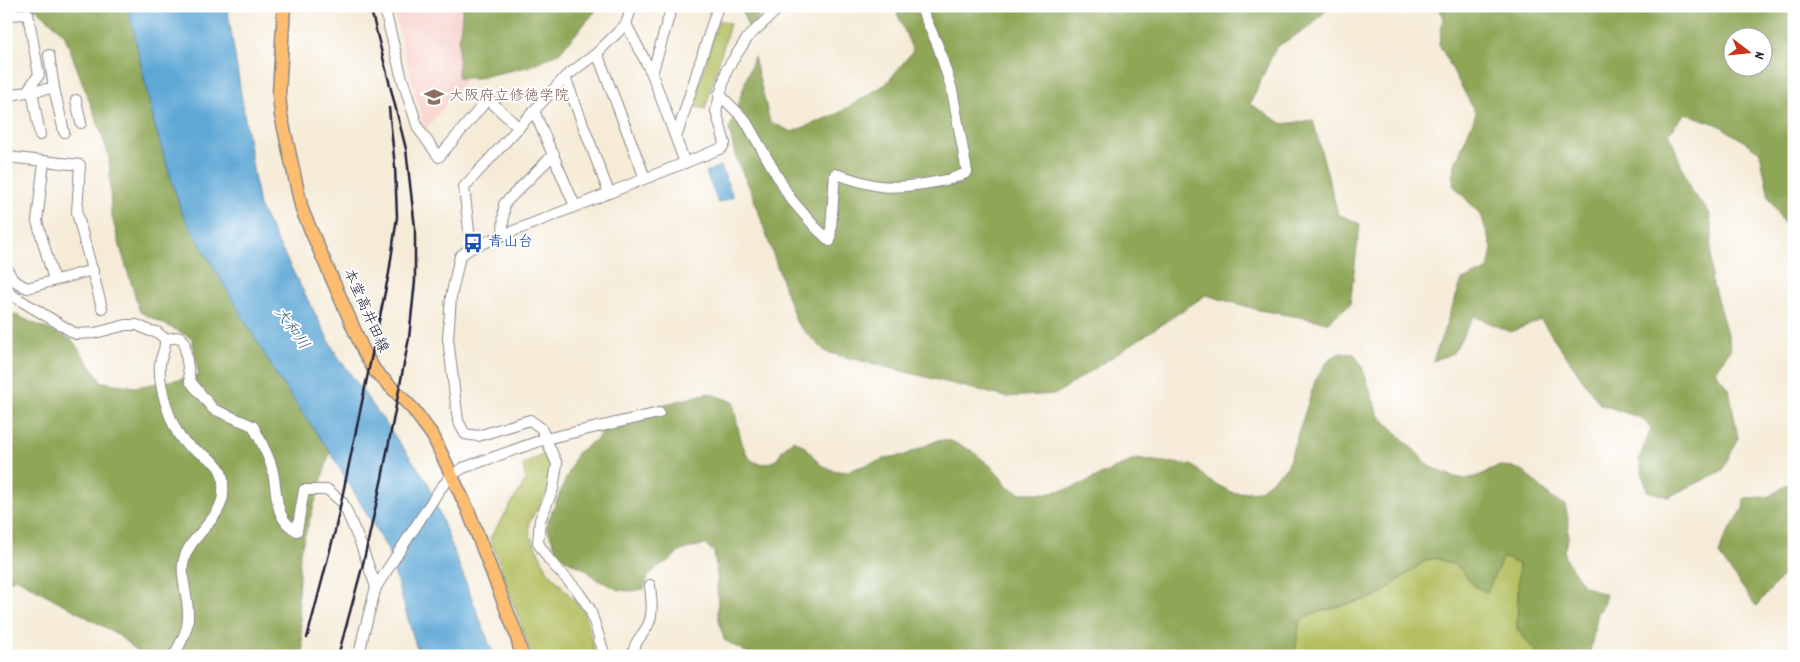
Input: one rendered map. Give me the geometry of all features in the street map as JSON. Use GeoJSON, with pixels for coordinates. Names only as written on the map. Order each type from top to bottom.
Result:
{"type":"FeatureCollection","features":[{"type":"Feature","properties":{"kind":"main road","name":"本堂高井田線"},"geometry":{"type":"LineString","coordinates":[[284,6],[279,94],[281,115],[302,210],[364,352],[375,371],[414,409],[433,436],[468,510],[516,634],[522,656]]}},
{"type":"Feature","properties":{"kind":"street"},"geometry":{"type":"LineString","coordinates":[[384,6],[400,75],[418,128],[439,157],[488,99],[518,128]]}},
{"type":"Feature","properties":{"kind":"street"},"geometry":{"type":"LineString","coordinates":[[471,248],[464,187],[566,77],[597,53],[626,24],[632,6]]}},
{"type":"Feature","properties":{"kind":"street"},"geometry":{"type":"LineString","coordinates":[[652,74],[672,6]]}},
{"type":"Feature","properties":{"kind":"street"},"geometry":{"type":"LineString","coordinates":[[676,138],[718,6]]}},
{"type":"Feature","properties":{"kind":"street"},"geometry":{"type":"LineString","coordinates":[[605,656],[590,609],[577,590],[550,561],[538,544],[540,520],[553,489],[557,464],[541,428],[530,420],[478,436],[465,434],[458,421],[448,338],[451,297],[460,256],[471,248],[722,148],[725,144],[716,111],[727,69],[748,36],[781,6]]}},
{"type":"Feature","properties":{"kind":"street"},"geometry":{"type":"LineString","coordinates":[[719,94],[745,120],[790,198],[830,241],[835,174],[881,187],[928,183],[962,176],[967,172],[952,90],[938,46],[920,6]]}},
{"type":"Feature","properties":{"kind":"street"},"geometry":{"type":"LineString","coordinates":[[6,16],[28,14],[39,75],[29,92],[40,135]]}},
{"type":"Feature","properties":{"kind":"street"},"geometry":{"type":"LineString","coordinates":[[626,24],[652,74],[685,163]]}},
{"type":"Feature","properties":{"kind":"street"},"geometry":{"type":"LineString","coordinates":[[597,53],[645,178]]}},
{"type":"Feature","properties":{"kind":"street"},"geometry":{"type":"LineString","coordinates":[[49,55],[64,132]]}},
{"type":"Feature","properties":{"kind":"street"},"geometry":{"type":"LineString","coordinates":[[566,77],[608,193]]}},
{"type":"Feature","properties":{"kind":"street"},"geometry":{"type":"LineString","coordinates":[[6,95],[54,88]]}},
{"type":"Feature","properties":{"kind":"street"},"geometry":{"type":"LineString","coordinates":[[59,110],[77,104],[81,123]]}},
{"type":"Feature","properties":{"kind":"street"},"geometry":{"type":"LineString","coordinates":[[534,111],[575,206]]}},
{"type":"Feature","properties":{"kind":"street"},"geometry":{"type":"LineString","coordinates":[[503,236],[504,204],[554,154]]}},
{"type":"Feature","properties":{"kind":"street"},"geometry":{"type":"LineString","coordinates":[[6,164],[7,157],[80,165],[77,214],[102,308]]}},
{"type":"Feature","properties":{"kind":"street"},"geometry":{"type":"LineString","coordinates":[[44,161],[37,221],[54,280]]}},
{"type":"Feature","properties":{"kind":"street"},"geometry":{"type":"LineString","coordinates":[[6,267],[13,280],[27,288],[93,270]]}},
{"type":"Feature","properties":{"kind":"street"},"geometry":{"type":"LineString","coordinates":[[6,287],[10,294],[76,334],[95,333],[126,325],[138,325],[158,332],[165,339],[166,349],[160,362],[160,382],[174,423],[181,439],[220,467],[223,479],[222,500],[214,517],[190,546],[183,562],[188,618],[182,640],[174,656]]}},
{"type":"Feature","properties":{"kind":"street"},"geometry":{"type":"LineString","coordinates":[[165,339],[180,337],[184,341],[190,381],[212,409],[253,426],[272,465],[278,508],[285,523],[297,531],[304,490],[328,490],[343,503],[378,584]]}},
{"type":"Feature","properties":{"kind":"street"},"geometry":{"type":"LineString","coordinates":[[360,656],[363,636],[378,584],[440,489],[452,475],[464,468],[545,439],[658,413]]}},
{"type":"Feature","properties":{"kind":"street"},"geometry":{"type":"LineString","coordinates":[[634,656],[639,637],[648,625],[651,611],[650,585]]}},
{"type":"Feature","properties":{"kind":"shaded area","name":"大阪府立修徳学院"},"geometry":{"type":"Polygon","coordinates":[[[392,6],[474,6],[478,64],[425,130],[392,6]]]}},
{"type":"Feature","properties":{"kind":"green space"},"geometry":{"type":"Polygon","coordinates":[[[6,6],[128,6],[154,123],[181,211],[277,376],[330,452],[300,552],[298,599],[304,656],[138,656],[138,652],[117,634],[16,578],[6,583],[6,311],[72,340],[102,382],[135,387],[199,376],[192,338],[140,312],[111,212],[109,157],[64,34],[37,9],[6,11],[6,6]]]}},
{"type":"Feature","properties":{"kind":"green space"},"geometry":{"type":"Polygon","coordinates":[[[463,6],[600,6],[559,53],[527,67],[477,78],[458,78],[459,41],[463,6]]]}},
{"type":"Feature","properties":{"kind":"green space"},"geometry":{"type":"Polygon","coordinates":[[[740,6],[768,6],[749,29],[740,6]]]}},
{"type":"Feature","properties":{"kind":"green space"},"geometry":{"type":"Polygon","coordinates":[[[894,6],[1330,6],[1311,26],[1276,47],[1250,104],[1283,124],[1313,120],[1338,214],[1360,224],[1350,304],[1328,322],[1259,310],[1206,295],[1056,394],[1006,397],[826,352],[797,324],[752,193],[737,161],[729,130],[754,57],[770,122],[792,132],[837,114],[886,84],[913,51],[894,6]]]}},
{"type":"Feature","properties":{"kind":"green space"},"geometry":{"type":"Polygon","coordinates":[[[1437,6],[1794,6],[1794,216],[1784,224],[1769,197],[1760,152],[1719,125],[1685,113],[1669,133],[1691,191],[1709,212],[1712,229],[1711,278],[1731,348],[1715,372],[1729,388],[1738,439],[1722,471],[1668,497],[1647,491],[1639,460],[1651,428],[1641,418],[1600,404],[1541,320],[1510,332],[1474,316],[1453,353],[1433,361],[1462,280],[1488,270],[1492,248],[1481,215],[1453,185],[1455,164],[1476,114],[1439,44],[1443,18],[1437,6]]]}},
{"type":"Feature","properties":{"kind":"green space"},"geometry":{"type":"Polygon","coordinates":[[[718,20],[730,24],[705,109],[693,106],[718,20]]]}},
{"type":"Feature","properties":{"kind":"green space"},"geometry":{"type":"Polygon","coordinates":[[[1341,353],[1354,354],[1361,364],[1378,414],[1431,467],[1454,477],[1466,479],[1500,466],[1513,467],[1524,472],[1553,499],[1565,505],[1569,523],[1568,538],[1564,551],[1565,558],[1583,585],[1606,595],[1602,608],[1598,613],[1589,656],[1539,656],[1517,629],[1519,564],[1503,557],[1487,592],[1474,586],[1459,567],[1435,558],[1423,562],[1378,596],[1311,614],[1300,621],[1294,656],[753,656],[724,640],[718,615],[714,552],[705,544],[680,551],[658,567],[648,576],[644,589],[619,590],[596,579],[585,569],[566,560],[557,551],[546,526],[577,453],[598,438],[604,427],[616,417],[709,393],[733,402],[745,451],[753,461],[762,464],[776,460],[783,449],[793,440],[804,446],[821,465],[832,470],[844,472],[891,457],[905,455],[938,440],[951,441],[972,451],[993,468],[1009,488],[1020,493],[1048,493],[1072,488],[1136,459],[1192,465],[1210,481],[1233,493],[1259,491],[1287,467],[1316,379],[1330,358],[1341,353]]]}},
{"type":"Feature","properties":{"kind":"green space"},"geometry":{"type":"Polygon","coordinates":[[[546,453],[552,464],[548,490],[529,523],[530,535],[548,571],[584,611],[596,656],[532,656],[490,538],[526,480],[523,465],[546,453]]]}},
{"type":"Feature","properties":{"kind":"green space"},"geometry":{"type":"Polygon","coordinates":[[[1794,480],[1794,563],[1756,606],[1719,555],[1723,541],[1743,509],[1744,499],[1770,496],[1794,480]]]}},
{"type":"Feature","properties":{"kind":"green space"},"geometry":{"type":"Polygon","coordinates":[[[1503,557],[1519,564],[1517,629],[1539,656],[1294,656],[1300,621],[1311,614],[1378,596],[1423,562],[1435,558],[1459,567],[1474,586],[1503,557]]]}},
{"type":"Feature","properties":{"kind":"water","name":"大和川"},"geometry":{"type":"Polygon","coordinates":[[[128,6],[227,6],[259,206],[336,354],[427,481],[494,656],[419,656],[387,548],[330,452],[277,376],[181,211],[154,123],[128,6]]]}},
{"type":"Feature","properties":{"kind":"water"},"geometry":{"type":"Polygon","coordinates":[[[721,166],[733,197],[718,203],[706,172],[721,166]]]}},
{"type":"Feature","properties":{"kind":"railway"},"geometry":{"type":"LineString","coordinates":[[338,656],[363,564],[382,478],[409,338],[415,281],[415,228],[406,149],[370,6]]}},
{"type":"Feature","properties":{"kind":"railway"},"geometry":{"type":"LineString","coordinates":[[307,638],[335,531],[389,273],[397,217],[395,167],[389,108]]}},
{"type":"Feature","properties":{"kind":"place","name":"大阪府立修徳学院"},"geometry":{"type":"Point","coordinates":[434,97]}},
{"type":"Feature","properties":{"kind":"place","name":"青山台"},"geometry":{"type":"Point","coordinates":[473,243]}}]}
